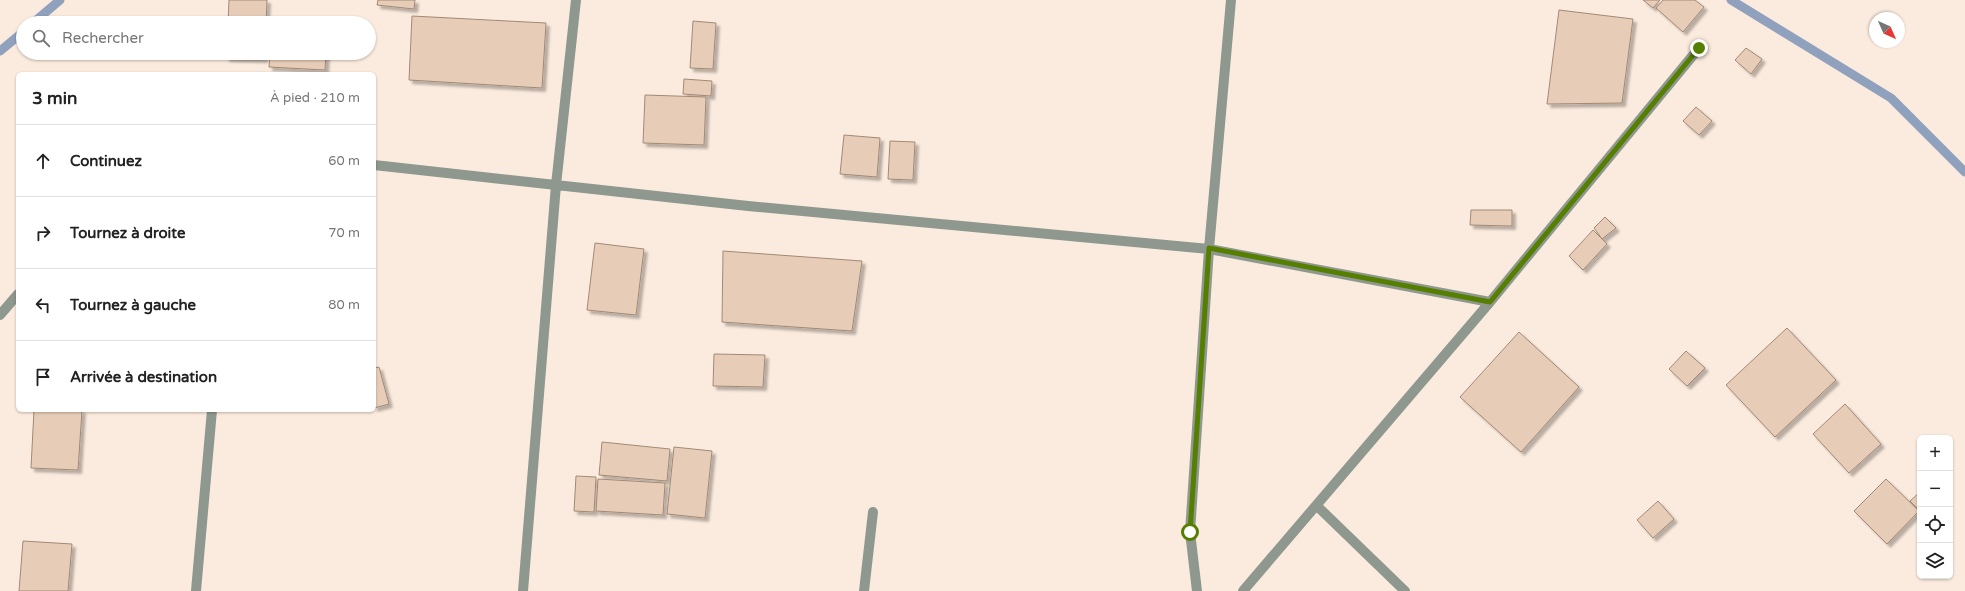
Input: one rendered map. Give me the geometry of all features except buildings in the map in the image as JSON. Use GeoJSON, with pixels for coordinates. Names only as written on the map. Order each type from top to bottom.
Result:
{"type":"FeatureCollection","features":[{"type":"Feature","properties":{"kind":"street"},"geometry":{"type":"LineString","coordinates":[[523,591],[556,185],[576,0]]}},
{"type":"Feature","properties":{"kind":"street"},"geometry":{"type":"LineString","coordinates":[[1197,591],[1190,532],[1209,248],[1231,0]]}},
{"type":"Feature","properties":{"kind":"street"},"geometry":{"type":"LineString","coordinates":[[1243,591],[1490,302],[1699,48]]}},
{"type":"Feature","properties":{"kind":"street"},"geometry":{"type":"LineString","coordinates":[[376,165],[756,207],[1209,248],[1490,302]]}},
{"type":"Feature","properties":{"kind":"street"},"geometry":{"type":"LineString","coordinates":[[0,315],[16,296]]}},
{"type":"Feature","properties":{"kind":"street"},"geometry":{"type":"LineString","coordinates":[[196,591],[212,412]]}},
{"type":"Feature","properties":{"kind":"street"},"geometry":{"type":"LineString","coordinates":[[1317,506],[1405,591]]}},
{"type":"Feature","properties":{"kind":"street"},"geometry":{"type":"LineString","coordinates":[[864,591],[873,512]]}},
{"type":"Feature","properties":{"kind":"waterway"},"geometry":{"type":"LineString","coordinates":[[41,16],[60,0]]}},
{"type":"Feature","properties":{"kind":"waterway"},"geometry":{"type":"LineString","coordinates":[[1731,0],[1891,98],[1965,172]]}},
{"type":"Feature","properties":{"kind":"waterway"},"geometry":{"type":"LineString","coordinates":[[0,51],[16,38]]}},
{"type":"Feature","properties":{"kind":"route"},"geometry":{"type":"LineString","coordinates":[[1190,532],[1209,248],[1490,302],[1699,48]]}}]}
